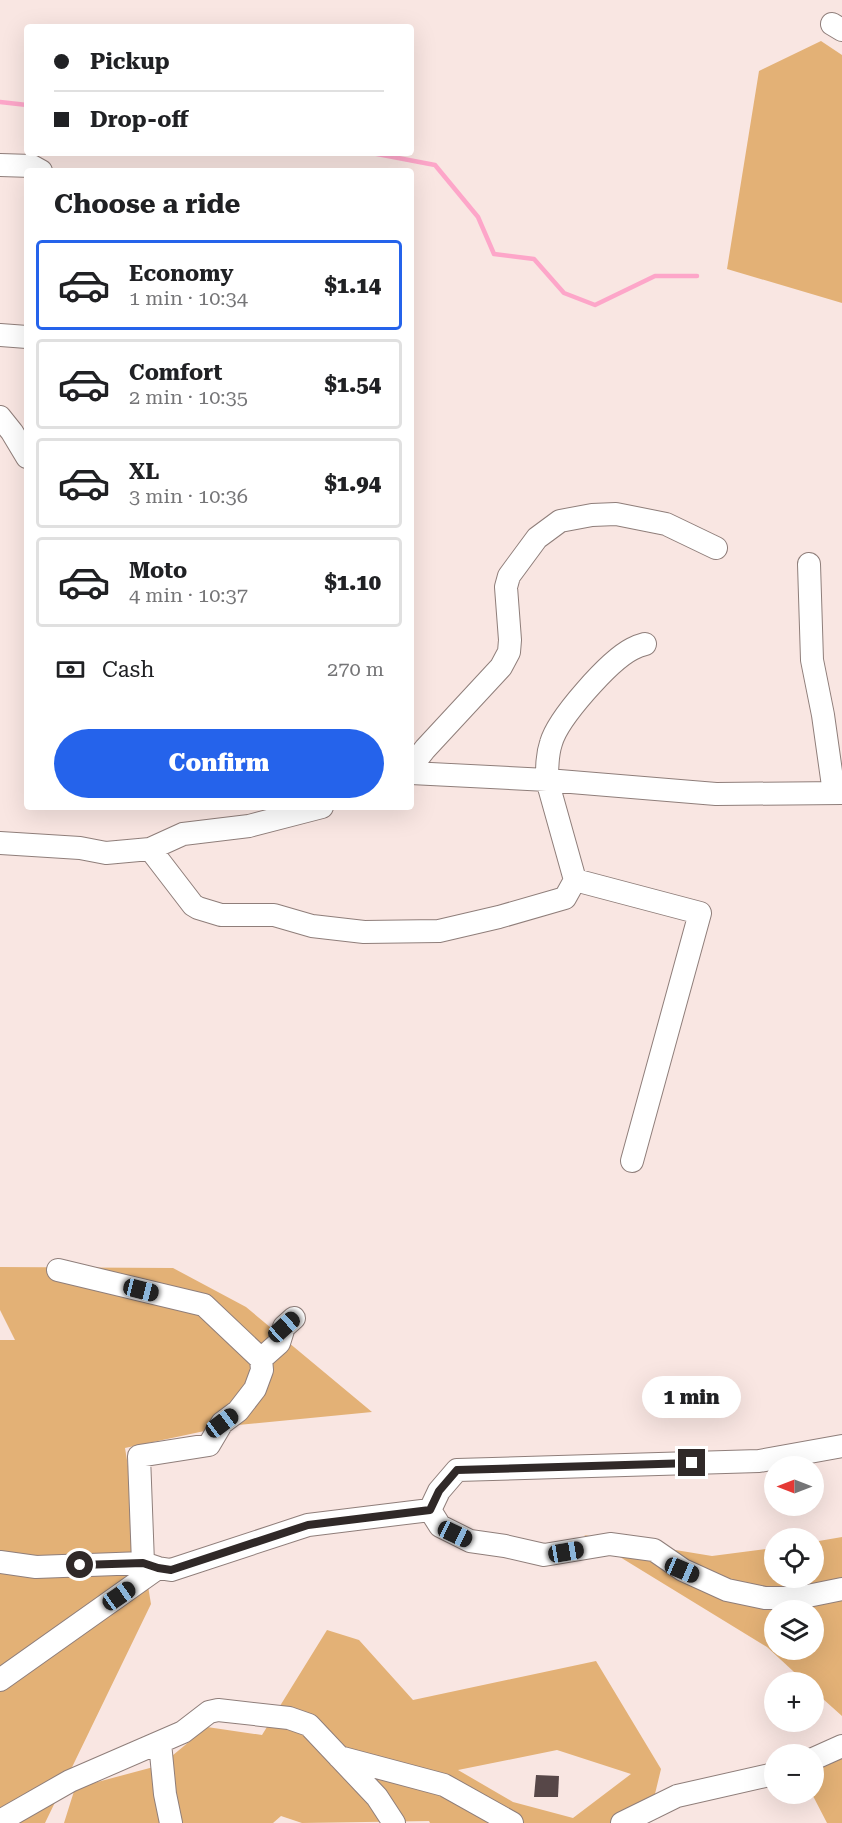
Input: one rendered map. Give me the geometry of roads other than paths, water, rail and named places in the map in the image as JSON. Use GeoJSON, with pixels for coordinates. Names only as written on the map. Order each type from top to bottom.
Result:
{"type":"FeatureCollection","features":[{"type":"Feature","properties":{"kind":"street"},"geometry":{"type":"LineString","coordinates":[[0,165],[36,168]]}},
{"type":"Feature","properties":{"kind":"street"},"geometry":{"type":"LineString","coordinates":[[0,335],[24,337]]}},
{"type":"Feature","properties":{"kind":"street"},"geometry":{"type":"LineString","coordinates":[[0,417],[24,452]]}},
{"type":"Feature","properties":{"kind":"street"},"geometry":{"type":"LineString","coordinates":[[414,763],[424,749],[501,667],[509,652],[510,640],[506,587],[508,576],[537,538],[560,521],[592,515],[616,514],[666,524],[716,548]]}},
{"type":"Feature","properties":{"kind":"street"},"geometry":{"type":"LineString","coordinates":[[414,773],[547,780],[716,794],[838,793],[812,660],[809,564]]}},
{"type":"Feature","properties":{"kind":"street"},"geometry":{"type":"LineString","coordinates":[[150,849],[193,905],[198,908],[221,915],[274,915],[312,926],[364,932],[440,931],[565,898],[575,880],[547,780],[547,761],[551,741],[568,713],[610,665],[631,649],[645,644]]}},
{"type":"Feature","properties":{"kind":"street"},"geometry":{"type":"LineString","coordinates":[[0,843],[80,848],[106,853],[150,849],[183,834],[249,826],[310,810]]}},
{"type":"Feature","properties":{"kind":"street"},"geometry":{"type":"LineString","coordinates":[[575,880],[700,913],[632,1161]]}},
{"type":"Feature","properties":{"kind":"street"},"geometry":{"type":"LineString","coordinates":[[58,1269],[204,1305],[261,1359],[262,1370],[255,1389],[238,1412],[222,1423],[209,1445],[140,1456],[150,1566]]}},
{"type":"Feature","properties":{"kind":"street"},"geometry":{"type":"LineString","coordinates":[[261,1359],[279,1343],[284,1327],[294,1318]]}},
{"type":"Feature","properties":{"kind":"street"},"geometry":{"type":"LineString","coordinates":[[430,1510],[439,1491],[457,1470],[759,1461],[842,1446]]}},
{"type":"Feature","properties":{"kind":"street"},"geometry":{"type":"LineString","coordinates":[[0,1562],[36,1568],[150,1566],[171,1570],[308,1525],[430,1510]]}},
{"type":"Feature","properties":{"kind":"street"},"geometry":{"type":"LineString","coordinates":[[430,1510],[440,1526],[470,1541],[544,1555],[610,1544],[654,1550],[682,1570],[727,1590],[765,1598],[798,1598],[842,1589]]}},
{"type":"Feature","properties":{"kind":"street"},"geometry":{"type":"LineString","coordinates":[[0,1680],[150,1566]]}},
{"type":"Feature","properties":{"kind":"street"},"geometry":{"type":"LineString","coordinates":[[0,1821],[70,1781],[183,1732],[209,1712],[218,1710],[289,1718],[309,1725],[377,1797],[394,1823]]}},
{"type":"Feature","properties":{"kind":"street"},"geometry":{"type":"LineString","coordinates":[[160,1743],[165,1794],[171,1823]]}},
{"type":"Feature","properties":{"kind":"street"},"geometry":{"type":"LineString","coordinates":[[824,1754],[842,1746]]}},
{"type":"Feature","properties":{"kind":"street"},"geometry":{"type":"LineString","coordinates":[[339,1756],[444,1785],[512,1823]]}},
{"type":"Feature","properties":{"kind":"street"},"geometry":{"type":"LineString","coordinates":[[622,1823],[677,1796],[764,1776]]}},
{"type":"Feature","properties":{"kind":"waterway"},"geometry":{"type":"LineString","coordinates":[[0,102],[24,105]]}},
{"type":"Feature","properties":{"kind":"waterway"},"geometry":{"type":"LineString","coordinates":[[388,156],[435,165],[478,217],[494,254],[534,259],[564,293],[595,305],[655,276],[697,276]]}}]}
